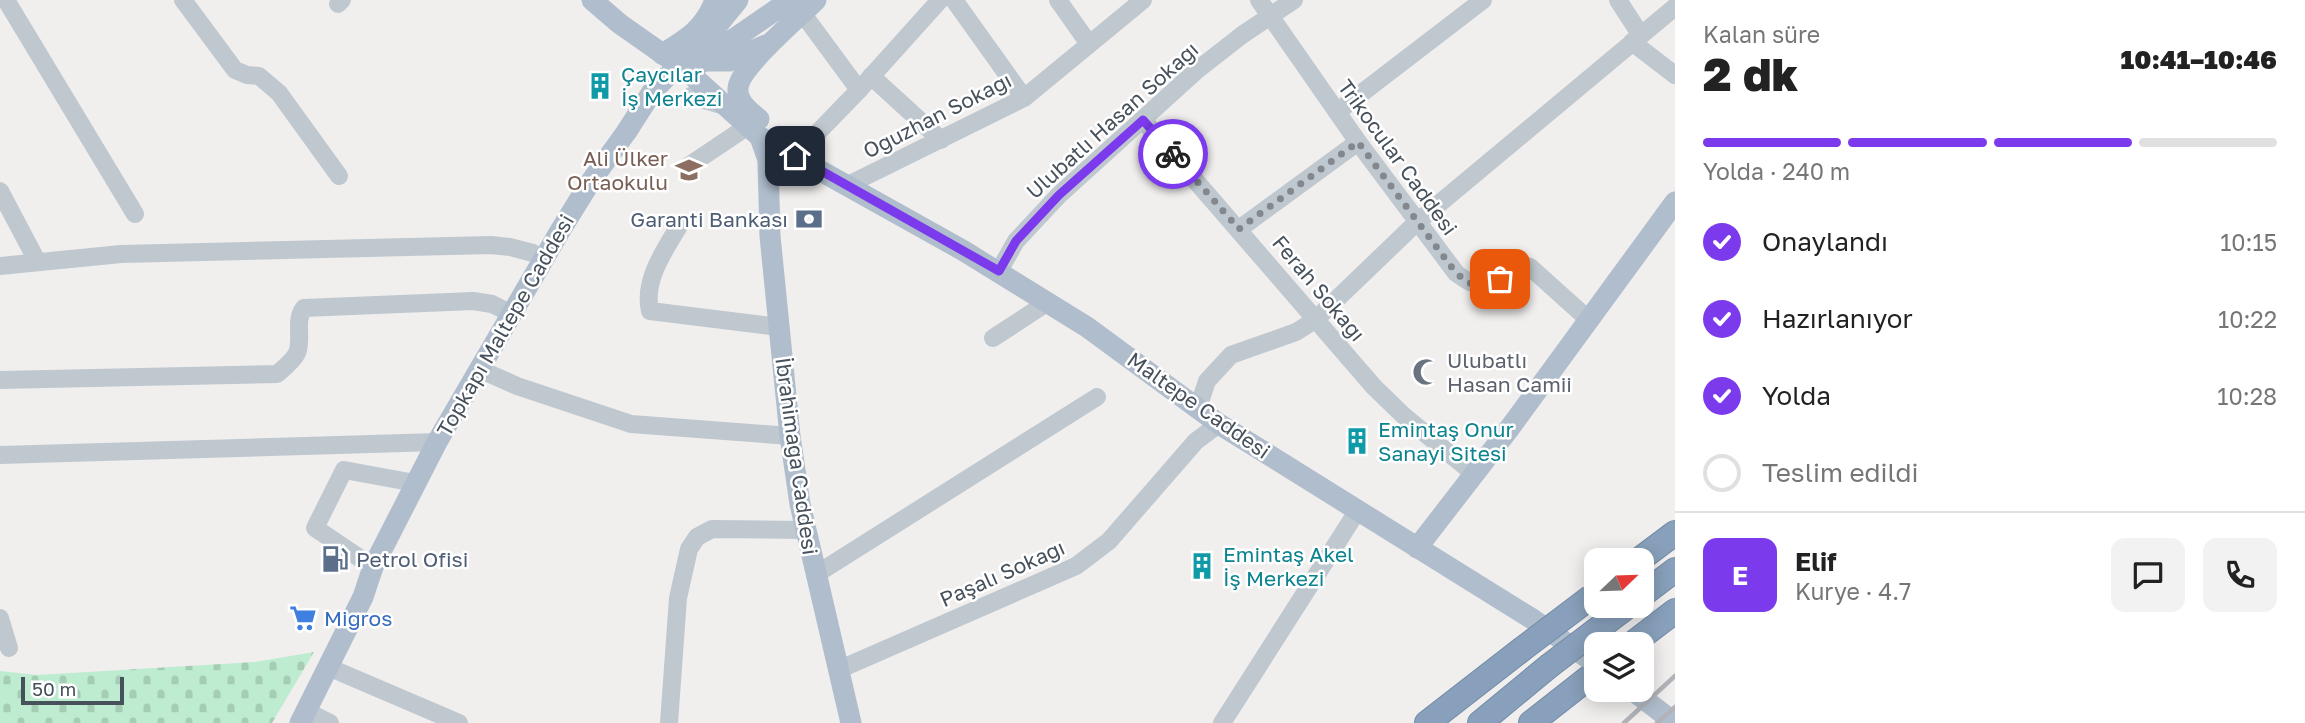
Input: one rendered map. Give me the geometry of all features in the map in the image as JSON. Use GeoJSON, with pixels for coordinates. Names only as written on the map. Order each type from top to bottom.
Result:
{"type":"FeatureCollection","features":[{"type":"Feature","properties":{"kind":"highway"},"geometry":{"type":"LineString","coordinates":[[1654,549],[1675,533]]}},
{"type":"Feature","properties":{"kind":"highway"},"geometry":{"type":"LineString","coordinates":[[1654,586],[1675,570]]}},
{"type":"Feature","properties":{"kind":"highway"},"geometry":{"type":"LineString","coordinates":[[1427,723],[1584,602]]}},
{"type":"Feature","properties":{"kind":"highway"},"geometry":{"type":"LineString","coordinates":[[1647,632],[1675,611]]}},
{"type":"Feature","properties":{"kind":"highway"},"geometry":{"type":"LineString","coordinates":[[1480,723],[1612,618]]}},
{"type":"Feature","properties":{"kind":"highway"},"geometry":{"type":"LineString","coordinates":[[1531,723],[1584,681]]}},
{"type":"Feature","properties":{"kind":"main road","name":"Maltepe Caddesi"},"geometry":{"type":"LineString","coordinates":[[592,0],[620,24],[687,72],[754,132],[999,271],[1087,327],[1219,424],[1534,620],[1584,655]]}},
{"type":"Feature","properties":{"kind":"main road"},"geometry":{"type":"LineString","coordinates":[[662,54],[706,21],[715,0]]}},
{"type":"Feature","properties":{"kind":"main road","name":"Topkapı Maltepe Caddesi"},"geometry":{"type":"LineString","coordinates":[[297,716],[328,667],[415,483],[512,314],[538,256],[652,92],[716,27],[737,0]]}},
{"type":"Feature","properties":{"kind":"main road"},"geometry":{"type":"LineString","coordinates":[[627,131],[713,52],[741,34],[803,5]]}},
{"type":"Feature","properties":{"kind":"main road"},"geometry":{"type":"LineString","coordinates":[[769,185],[795,156],[788,145],[745,107],[737,90],[766,45],[803,5]]}},
{"type":"Feature","properties":{"kind":"main road"},"geometry":{"type":"LineString","coordinates":[[662,54],[685,61],[729,61],[766,45]]}},
{"type":"Feature","properties":{"kind":"main road","name":"İbrahimağa Caddesi"},"geometry":{"type":"LineString","coordinates":[[754,132],[768,160],[769,224],[779,327],[790,436],[805,530],[851,723]]}},
{"type":"Feature","properties":{"kind":"main road"},"geometry":{"type":"LineString","coordinates":[[1417,548],[1509,429],[1675,202]]}},
{"type":"Feature","properties":{"kind":"main road","name":"Topkapı Maltepe Caddesi"},"geometry":{"type":"LineString","coordinates":[[297,716],[354,593],[373,567]]}},
{"type":"Feature","properties":{"kind":"main road"},"geometry":{"type":"LineString","coordinates":[[1648,702],[1675,723]]}},
{"type":"Feature","properties":{"kind":"street"},"geometry":{"type":"LineString","coordinates":[[6,0],[135,214]]}},
{"type":"Feature","properties":{"kind":"street"},"geometry":{"type":"LineString","coordinates":[[183,0],[235,70],[259,76],[279,93],[339,176]]}},
{"type":"Feature","properties":{"kind":"street"},"geometry":{"type":"LineString","coordinates":[[795,156],[940,0]]}},
{"type":"Feature","properties":{"kind":"street"},"geometry":{"type":"LineString","coordinates":[[954,0],[1024,98]]}},
{"type":"Feature","properties":{"kind":"street"},"geometry":{"type":"LineString","coordinates":[[1058,0],[1089,44]]}},
{"type":"Feature","properties":{"kind":"street","name":"Oğuzhan Sokağı"},"geometry":{"type":"LineString","coordinates":[[846,186],[1024,98],[1143,0]]}},
{"type":"Feature","properties":{"kind":"street","name":"Trikocular Caddesi"},"geometry":{"type":"LineString","coordinates":[[1259,0],[1416,223],[1456,273],[1472,286],[1485,286],[1500,279],[1517,265],[1530,267],[1589,320]]}},
{"type":"Feature","properties":{"kind":"street","name":"Ulubatlı Hasan Sokağı"},"geometry":{"type":"LineString","coordinates":[[999,271],[1016,241],[1051,205],[1196,71],[1242,35],[1294,0]]}},
{"type":"Feature","properties":{"kind":"street"},"geometry":{"type":"LineString","coordinates":[[1337,112],[1483,0]]}},
{"type":"Feature","properties":{"kind":"street"},"geometry":{"type":"LineString","coordinates":[[1618,0],[1636,38],[1675,75]]}},
{"type":"Feature","properties":{"kind":"street"},"geometry":{"type":"LineString","coordinates":[[803,5],[859,90]]}},
{"type":"Feature","properties":{"kind":"street"},"geometry":{"type":"LineString","coordinates":[[1198,408],[1207,381],[1231,355],[1296,332],[1315,320],[1416,223],[1675,7]]}},
{"type":"Feature","properties":{"kind":"street"},"geometry":{"type":"LineString","coordinates":[[871,76],[941,140]]}},
{"type":"Feature","properties":{"kind":"street"},"geometry":{"type":"LineString","coordinates":[[691,96],[726,106]]}},
{"type":"Feature","properties":{"kind":"street","name":"Ferah Sokağı"},"geometry":{"type":"LineString","coordinates":[[1143,120],[1374,387],[1404,416],[1473,473]]}},
{"type":"Feature","properties":{"kind":"street"},"geometry":{"type":"LineString","coordinates":[[687,167],[754,132]]}},
{"type":"Feature","properties":{"kind":"street"},"geometry":{"type":"LineString","coordinates":[[1239,229],[1358,142]]}},
{"type":"Feature","properties":{"kind":"street"},"geometry":{"type":"LineString","coordinates":[[0,191],[37,261]]}},
{"type":"Feature","properties":{"kind":"street"},"geometry":{"type":"LineString","coordinates":[[679,226],[657,263],[647,298],[650,311],[779,327]]}},
{"type":"Feature","properties":{"kind":"street"},"geometry":{"type":"LineString","coordinates":[[0,266],[121,254],[470,246],[510,247],[538,256]]}},
{"type":"Feature","properties":{"kind":"street"},"geometry":{"type":"LineString","coordinates":[[0,380],[277,374],[297,353],[299,317],[304,308],[473,301],[492,304],[512,314]]}},
{"type":"Feature","properties":{"kind":"street"},"geometry":{"type":"LineString","coordinates":[[993,338],[1048,302]]}},
{"type":"Feature","properties":{"kind":"street"},"geometry":{"type":"LineString","coordinates":[[480,369],[517,386],[631,424],[790,436]]}},
{"type":"Feature","properties":{"kind":"street"},"geometry":{"type":"LineString","coordinates":[[815,575],[1097,397]]}},
{"type":"Feature","properties":{"kind":"street","name":"Paşalı Sokağı"},"geometry":{"type":"LineString","coordinates":[[838,670],[1076,566],[1109,541],[1196,442],[1219,424]]}},
{"type":"Feature","properties":{"kind":"street"},"geometry":{"type":"LineString","coordinates":[[0,455],[437,442]]}},
{"type":"Feature","properties":{"kind":"street"},"geometry":{"type":"LineString","coordinates":[[373,567],[315,528],[344,470],[415,483]]}},
{"type":"Feature","properties":{"kind":"street"},"geometry":{"type":"LineString","coordinates":[[1222,723],[1359,510]]}},
{"type":"Feature","properties":{"kind":"street"},"geometry":{"type":"LineString","coordinates":[[669,723],[678,598],[689,549],[697,537],[712,529],[805,530]]}},
{"type":"Feature","properties":{"kind":"street"},"geometry":{"type":"LineString","coordinates":[[0,618],[9,648]]}},
{"type":"Feature","properties":{"kind":"street"},"geometry":{"type":"LineString","coordinates":[[328,667],[459,723]]}},
{"type":"Feature","properties":{"kind":"street"},"geometry":{"type":"LineString","coordinates":[[297,716],[330,723]]}},
{"type":"Feature","properties":{"kind":"green space"},"geometry":{"type":"Polygon","coordinates":[[[314,652],[272,723],[0,723],[0,671],[37,675],[255,662],[314,652]]]}},
{"type":"Feature","properties":{"kind":"railway"},"geometry":{"type":"LineString","coordinates":[[1624,723],[1675,676]]}},
{"type":"Feature","properties":{"kind":"railway"},"geometry":{"type":"LineString","coordinates":[[1657,723],[1675,707]]}},
{"type":"Feature","properties":{"kind":"way so far"},"geometry":{"type":"LineString","coordinates":[[1173,154],[1239,229],[1358,142],[1456,273],[1472,286],[1485,286],[1500,279]]}},
{"type":"Feature","properties":{"kind":"place","name":"Çaycılar İş Merkezi"},"geometry":{"type":"Point","coordinates":[600,86]}},
{"type":"Feature","properties":{"kind":"place","name":"Ali Ülker Ortaokulu"},"geometry":{"type":"Point","coordinates":[689,170]}},
{"type":"Feature","properties":{"kind":"place","name":"Garanti Bankası"},"geometry":{"type":"Point","coordinates":[809,219]}},
{"type":"Feature","properties":{"kind":"place","name":"Ulubatlı Hasan Camii"},"geometry":{"type":"Point","coordinates":[1426,372]}},
{"type":"Feature","properties":{"kind":"place","name":"Emintaş Onur Sanayi Sitesi"},"geometry":{"type":"Point","coordinates":[1357,441]}},
{"type":"Feature","properties":{"kind":"place","name":"Petrol Ofisi"},"geometry":{"type":"Point","coordinates":[335,559]}},
{"type":"Feature","properties":{"kind":"place","name":"Emintaş Akel İş Merkezi"},"geometry":{"type":"Point","coordinates":[1202,566]}},
{"type":"Feature","properties":{"kind":"place","name":"Migros"},"geometry":{"type":"Point","coordinates":[303,618]}},
{"type":"Feature","properties":{"kind":"route"},"geometry":{"type":"LineString","coordinates":[[795,156],[999,271],[1016,241],[1059,195],[1143,120],[1173,154]]}}]}
